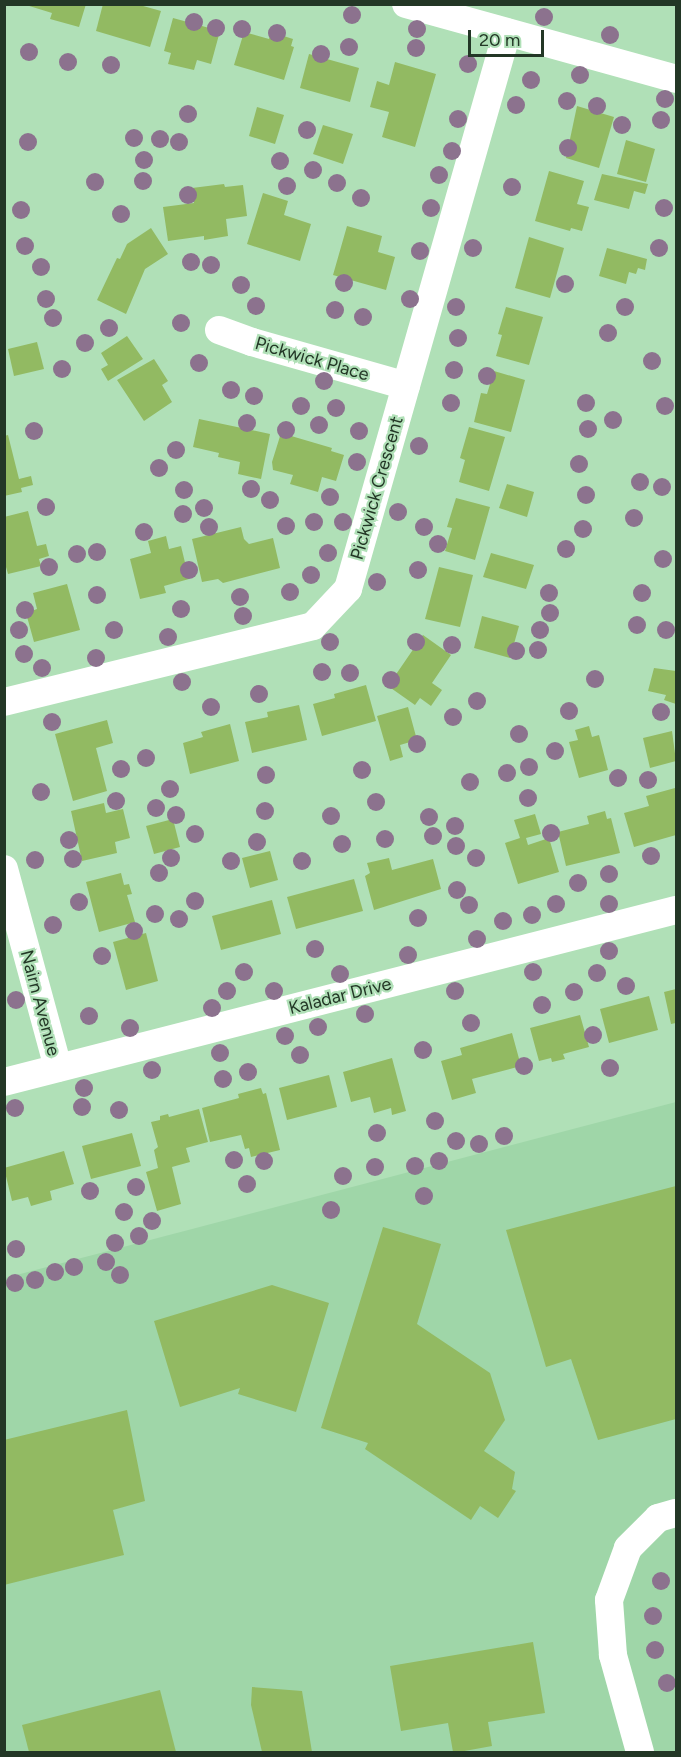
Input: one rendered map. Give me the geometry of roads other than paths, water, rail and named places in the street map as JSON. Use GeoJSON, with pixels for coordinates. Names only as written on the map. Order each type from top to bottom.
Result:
{"type":"FeatureCollection","features":[{"type":"Feature","properties":{"kind":"street"},"geometry":{"type":"LineString","coordinates":[[406,4],[676,79]]}},
{"type":"Feature","properties":{"kind":"street","name":"Pickwick Crescent"},"geometry":{"type":"LineString","coordinates":[[4,702],[313,626],[348,589],[507,32]]}},
{"type":"Feature","properties":{"kind":"street","name":"Pickwick Place"},"geometry":{"type":"LineString","coordinates":[[219,330],[252,342],[406,386]]}},
{"type":"Feature","properties":{"kind":"street","name":"Nairn Avenue"},"geometry":{"type":"LineString","coordinates":[[4,869],[58,1068]]}},
{"type":"Feature","properties":{"kind":"street","name":"Kaladar Drive"},"geometry":{"type":"LineString","coordinates":[[4,1082],[676,910]]}},
{"type":"Feature","properties":{"kind":"street"},"geometry":{"type":"LineString","coordinates":[[639,1752],[613,1655],[609,1600],[628,1548],[658,1518],[676,1513]]}}]}
